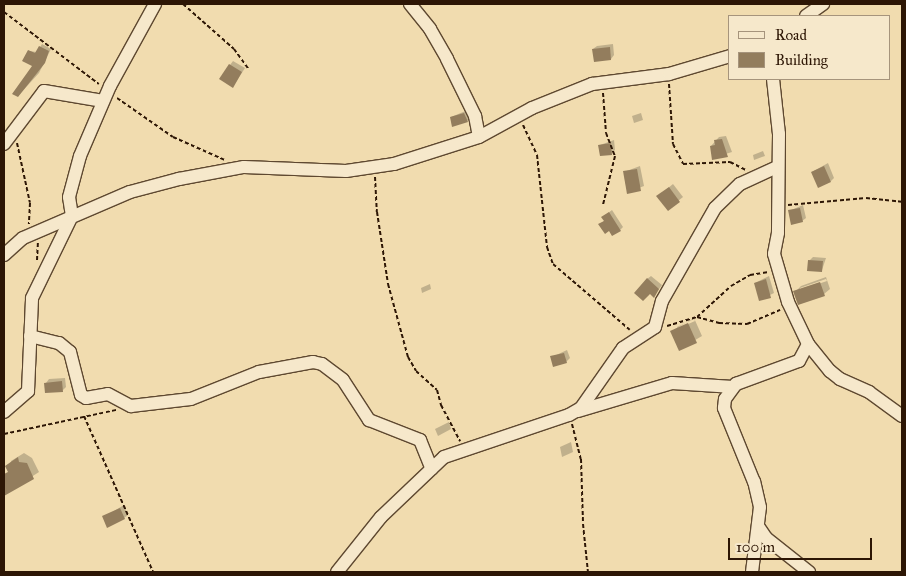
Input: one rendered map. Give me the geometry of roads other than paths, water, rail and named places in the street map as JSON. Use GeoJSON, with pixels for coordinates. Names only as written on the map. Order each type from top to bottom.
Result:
{"type":"FeatureCollection","features":[{"type":"Feature","properties":{"kind":"street"},"geometry":{"type":"LineString","coordinates":[[4,412],[28,391],[32,298],[72,216],[69,197],[78,164],[107,92],[155,4]]}},
{"type":"Feature","properties":{"kind":"street"},"geometry":{"type":"LineString","coordinates":[[410,4],[430,29],[447,59],[475,116],[479,137]]}},
{"type":"Feature","properties":{"kind":"street"},"geometry":{"type":"LineString","coordinates":[[807,15],[823,4]]}},
{"type":"Feature","properties":{"kind":"street"},"geometry":{"type":"LineString","coordinates":[[4,255],[36,232],[130,192],[179,179],[244,167],[346,171],[394,164],[479,137],[560,96],[603,81],[669,74],[728,57]]}},
{"type":"Feature","properties":{"kind":"street"},"geometry":{"type":"LineString","coordinates":[[774,80],[779,134],[777,168],[779,206],[774,254],[777,271],[788,302],[808,344],[840,379],[869,392],[902,416]]}},
{"type":"Feature","properties":{"kind":"street"},"geometry":{"type":"LineString","coordinates":[[4,144],[44,90],[107,92]]}},
{"type":"Feature","properties":{"kind":"street"},"geometry":{"type":"LineString","coordinates":[[572,414],[591,397],[623,348],[655,328],[662,301],[715,208],[740,184],[757,174],[777,168]]}},
{"type":"Feature","properties":{"kind":"street"},"geometry":{"type":"LineString","coordinates":[[30,336],[59,343],[70,352],[81,395],[86,398],[108,394],[133,405],[191,399],[244,375],[313,362],[322,364],[343,380],[369,420],[420,440],[432,469]]}},
{"type":"Feature","properties":{"kind":"street"},"geometry":{"type":"LineString","coordinates":[[337,572],[381,516],[444,457],[672,383],[733,387],[799,362],[808,344]]}},
{"type":"Feature","properties":{"kind":"street"},"geometry":{"type":"LineString","coordinates":[[733,387],[724,399],[724,408],[754,482],[760,507],[752,572]]}},
{"type":"Feature","properties":{"kind":"street"},"geometry":{"type":"LineString","coordinates":[[758,526],[766,538],[809,572]]}}]}
